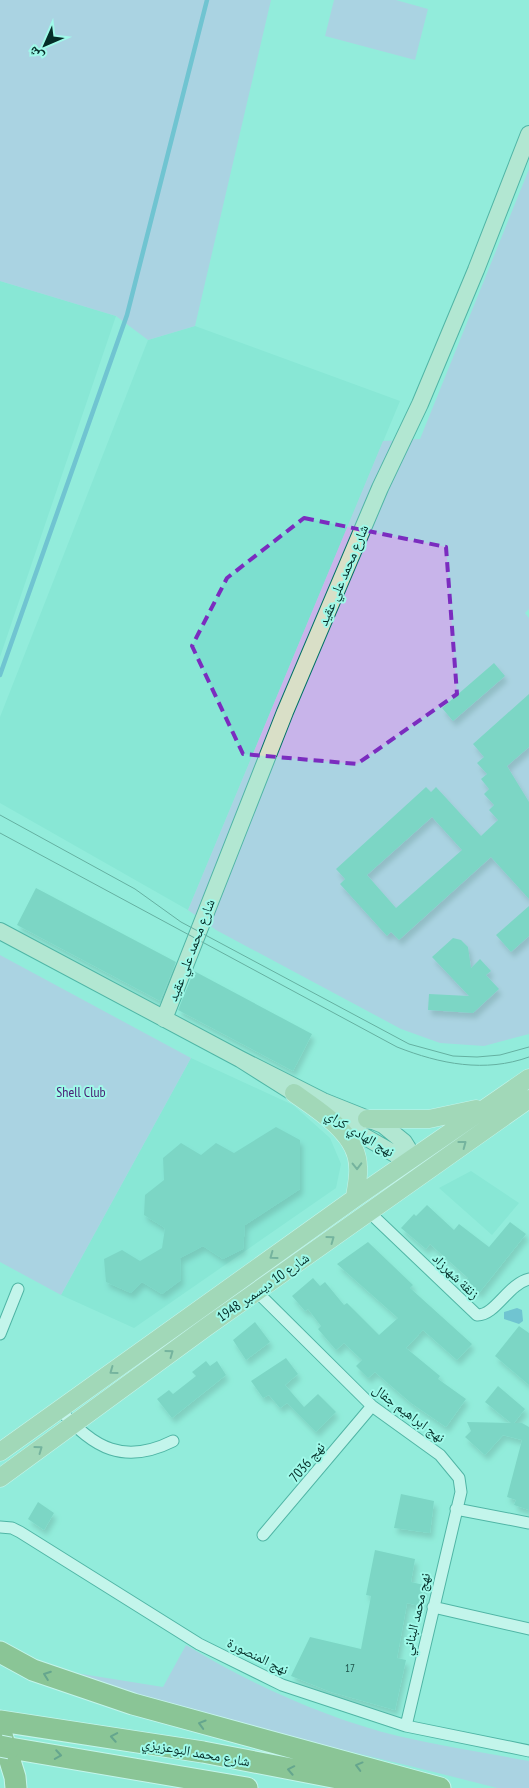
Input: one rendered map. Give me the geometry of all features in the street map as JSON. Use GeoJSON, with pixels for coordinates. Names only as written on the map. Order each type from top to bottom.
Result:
{"type":"FeatureCollection","features":[{"type":"Feature","properties":{"kind":"highway"},"geometry":{"type":"LineString","coordinates":[[0,1652],[33,1670],[133,1704],[440,1788]]}},
{"type":"Feature","properties":{"kind":"highway"},"geometry":{"type":"LineString","coordinates":[[3,1738],[4,1788]]}},
{"type":"Feature","properties":{"kind":"highway"},"geometry":{"type":"LineString","coordinates":[[3,1738],[16,1788]]}},
{"type":"Feature","properties":{"kind":"highway","name":"شارع محمد البوعزيزي"},"geometry":{"type":"LineString","coordinates":[[3,1738],[247,1788]]}},
{"type":"Feature","properties":{"kind":"highway","name":"شارع محمد البوعزيزي"},"geometry":{"type":"LineString","coordinates":[[3,1738],[193,1750],[390,1788]]}},
{"type":"Feature","properties":{"kind":"main road","name":"شارع 10 ديسمبر 1948"},"geometry":{"type":"LineString","coordinates":[[0,1452],[407,1161],[529,1078]]}},
{"type":"Feature","properties":{"kind":"main road"},"geometry":{"type":"LineString","coordinates":[[294,1093],[322,1114],[347,1138],[356,1154],[358,1166],[355,1198]]}},
{"type":"Feature","properties":{"kind":"main road","name":"شارع 10 ديسمبر 1948"},"geometry":{"type":"LineString","coordinates":[[0,1478],[72,1424],[529,1099]]}},
{"type":"Feature","properties":{"kind":"main road"},"geometry":{"type":"LineString","coordinates":[[367,1119],[429,1119],[486,1106]]}},
{"type":"Feature","properties":{"kind":"main road"},"geometry":{"type":"LineString","coordinates":[[405,1186],[407,1161],[426,1171]]}},
{"type":"Feature","properties":{"kind":"street","name":"شارع محمد علي عقيد"},"geometry":{"type":"LineString","coordinates":[[164,1019],[285,712],[380,488],[424,395],[476,270],[529,134]]}},
{"type":"Feature","properties":{"kind":"street","name":"نهج الهادي كراي"},"geometry":{"type":"LineString","coordinates":[[0,930],[240,1059],[323,1101],[383,1125],[400,1136],[409,1150],[407,1161],[240,1059]]}},
{"type":"Feature","properties":{"kind":"street","name":"زنقة شهرزاد"},"geometry":{"type":"LineString","coordinates":[[369,1212],[477,1315],[487,1313],[510,1289],[523,1280],[529,1279]]}},
{"type":"Feature","properties":{"kind":"street","name":"نهج ابراهيم جفال"},"geometry":{"type":"LineString","coordinates":[[243,1278],[372,1406],[440,1455],[459,1478],[461,1492],[456,1509]]}},
{"type":"Feature","properties":{"kind":"street"},"geometry":{"type":"LineString","coordinates":[[0,1334],[3,1315],[18,1289]]}},
{"type":"Feature","properties":{"kind":"street","name":"نهج 7036"},"geometry":{"type":"LineString","coordinates":[[263,1535],[372,1406]]}},
{"type":"Feature","properties":{"kind":"street"},"geometry":{"type":"LineString","coordinates":[[60,1409],[72,1424],[102,1446],[119,1452],[138,1453],[154,1450],[173,1441]]}},
{"type":"Feature","properties":{"kind":"street"},"geometry":{"type":"LineString","coordinates":[[456,1509],[529,1523]]}},
{"type":"Feature","properties":{"kind":"street","name":"نهج محمد البناني"},"geometry":{"type":"LineString","coordinates":[[406,1726],[456,1509]]}},
{"type":"Feature","properties":{"kind":"street","name":"نهج المنصورة"},"geometry":{"type":"LineString","coordinates":[[0,1527],[12,1528],[20,1532],[199,1644],[291,1688],[406,1726],[529,1751]]}},
{"type":"Feature","properties":{"kind":"street"},"geometry":{"type":"LineString","coordinates":[[433,1607],[529,1629]]}},
{"type":"Feature","properties":{"kind":"highlighted area"},"geometry":{"type":"Polygon","coordinates":[[[304,518],[446,547],[457,694],[357,764],[243,754],[192,646],[227,578],[304,518]]]}},
{"type":"Feature","properties":{"kind":"shaded area"},"geometry":{"type":"Polygon","coordinates":[[[0,281],[116,316],[0,657],[0,281]]]}},
{"type":"Feature","properties":{"kind":"shaded area"},"geometry":{"type":"Polygon","coordinates":[[[195,326],[400,401],[188,910],[0,803],[0,717],[148,340],[195,326]]]}},
{"type":"Feature","properties":{"kind":"shaded area"},"geometry":{"type":"Polygon","coordinates":[[[191,1058],[293,1105],[330,1138],[341,1164],[336,1188],[134,1328],[61,1295],[191,1058]]]}},
{"type":"Feature","properties":{"kind":"shaded area"},"geometry":{"type":"Polygon","coordinates":[[[471,1171],[519,1203],[492,1235],[439,1188],[471,1171]]]}},
{"type":"Feature","properties":{"kind":"shaded area"},"geometry":{"type":"Polygon","coordinates":[[[517,1308],[522,1310],[523,1321],[519,1324],[504,1319],[504,1312],[517,1308]]]}},
{"type":"Feature","properties":{"kind":"green space"},"geometry":{"type":"Polygon","coordinates":[[[0,0],[271,0],[195,326],[148,340],[116,316],[0,281],[0,0]]]}},
{"type":"Feature","properties":{"kind":"green space"},"geometry":{"type":"Polygon","coordinates":[[[334,0],[396,0],[428,9],[415,60],[325,36],[334,0]]]}},
{"type":"Feature","properties":{"kind":"green space"},"geometry":{"type":"Polygon","coordinates":[[[529,169],[529,609],[525,613],[529,618],[529,1034],[484,1046],[440,1043],[401,1029],[216,930],[188,910],[383,441],[420,439],[529,169]]]}},
{"type":"Feature","properties":{"kind":"green space","name":"Shell Club"},"geometry":{"type":"Polygon","coordinates":[[[0,955],[191,1058],[61,1295],[0,1262],[0,955]]]}},
{"type":"Feature","properties":{"kind":"green space"},"geometry":{"type":"Polygon","coordinates":[[[186,1645],[262,1686],[344,1720],[414,1740],[529,1761],[529,1788],[497,1788],[279,1734],[170,1705],[63,1671],[163,1687],[186,1645]]]}},
{"type":"Feature","properties":{"kind":"building"},"geometry":{"type":"Polygon","coordinates":[[[494,663],[505,676],[453,721],[442,708],[494,663]]]}},
{"type":"Feature","properties":{"kind":"building"},"geometry":{"type":"Polygon","coordinates":[[[529,694],[529,747],[507,766],[529,802],[529,899],[491,857],[399,940],[391,932],[387,936],[340,884],[345,879],[336,869],[426,787],[431,792],[436,787],[481,836],[498,820],[489,810],[494,805],[484,794],[489,789],[481,779],[487,774],[477,763],[484,757],[473,744],[529,694]],[[432,817],[367,875],[396,908],[462,850],[432,817]]]}},
{"type":"Feature","properties":{"kind":"building"},"geometry":{"type":"Polygon","coordinates":[[[36,888],[176,962],[160,1001],[17,925],[36,888]]]}},
{"type":"Feature","properties":{"kind":"building"},"geometry":{"type":"Polygon","coordinates":[[[529,906],[529,936],[511,952],[496,935],[529,906]]]}},
{"type":"Feature","properties":{"kind":"building"},"geometry":{"type":"Polygon","coordinates":[[[453,938],[461,940],[468,947],[471,968],[480,959],[491,971],[486,975],[499,989],[473,1013],[428,1010],[429,994],[469,996],[432,957],[453,938]]]}},
{"type":"Feature","properties":{"kind":"building"},"geometry":{"type":"Polygon","coordinates":[[[194,971],[312,1034],[293,1071],[178,1010],[194,971]]]}},
{"type":"Feature","properties":{"kind":"building"},"geometry":{"type":"Polygon","coordinates":[[[276,1127],[300,1140],[300,1189],[245,1225],[243,1249],[223,1259],[203,1246],[180,1258],[181,1280],[162,1294],[142,1282],[131,1293],[106,1282],[104,1259],[122,1250],[140,1261],[162,1248],[165,1228],[144,1215],[145,1195],[164,1180],[163,1158],[181,1143],[201,1155],[216,1143],[234,1153],[276,1127]]]}},
{"type":"Feature","properties":{"kind":"building"},"geometry":{"type":"Polygon","coordinates":[[[427,1205],[454,1230],[459,1224],[489,1247],[510,1222],[526,1234],[479,1293],[465,1282],[468,1278],[430,1244],[426,1249],[401,1228],[414,1214],[416,1216],[427,1205]]]}},
{"type":"Feature","properties":{"kind":"building"},"geometry":{"type":"Polygon","coordinates":[[[368,1242],[413,1285],[410,1288],[472,1344],[457,1360],[423,1330],[406,1348],[440,1376],[438,1379],[466,1399],[446,1427],[411,1403],[375,1372],[368,1378],[356,1366],[362,1360],[344,1343],[336,1350],[318,1329],[321,1326],[308,1309],[305,1311],[292,1296],[313,1278],[320,1286],[325,1282],[344,1305],[347,1303],[379,1335],[398,1318],[337,1264],[368,1242]]]}},
{"type":"Feature","properties":{"kind":"building"},"geometry":{"type":"Polygon","coordinates":[[[255,1322],[270,1342],[246,1360],[233,1340],[255,1322]]]}},
{"type":"Feature","properties":{"kind":"building"},"geometry":{"type":"Polygon","coordinates":[[[519,1326],[529,1333],[529,1385],[495,1356],[519,1326]]]}},
{"type":"Feature","properties":{"kind":"building"},"geometry":{"type":"Polygon","coordinates":[[[286,1358],[298,1374],[285,1385],[304,1407],[318,1394],[336,1412],[316,1432],[287,1403],[280,1408],[269,1395],[263,1398],[251,1381],[286,1358]]]}},
{"type":"Feature","properties":{"kind":"building"},"geometry":{"type":"Polygon","coordinates":[[[206,1361],[210,1366],[217,1361],[226,1375],[172,1418],[157,1399],[169,1390],[173,1394],[196,1376],[192,1372],[206,1361]]]}},
{"type":"Feature","properties":{"kind":"building"},"geometry":{"type":"Polygon","coordinates":[[[498,1386],[525,1409],[514,1423],[522,1423],[529,1427],[529,1510],[514,1505],[516,1500],[507,1497],[522,1440],[503,1435],[485,1455],[465,1437],[471,1431],[467,1422],[511,1423],[485,1402],[498,1386]]]}},
{"type":"Feature","properties":{"kind":"building"},"geometry":{"type":"Polygon","coordinates":[[[401,1494],[434,1501],[430,1533],[394,1528],[401,1494]]]}},
{"type":"Feature","properties":{"kind":"building"},"geometry":{"type":"Polygon","coordinates":[[[38,1502],[54,1513],[44,1530],[28,1519],[38,1502]]]}},
{"type":"Feature","properties":{"kind":"building"},"geometry":{"type":"Polygon","coordinates":[[[375,1550],[415,1559],[411,1582],[424,1585],[420,1606],[407,1603],[397,1658],[406,1660],[395,1710],[331,1692],[291,1676],[310,1637],[361,1649],[371,1596],[366,1595],[375,1550]]]}},
{"type":"Feature","properties":{"kind":"waterway"},"geometry":{"type":"LineString","coordinates":[[0,675],[127,315],[207,0]]}},
{"type":"Feature","properties":{"kind":"tram line"},"geometry":{"type":"LineString","coordinates":[[0,815],[135,889],[181,922],[409,1044],[453,1056],[477,1057],[500,1055],[529,1047]]}},
{"type":"Feature","properties":{"kind":"tram line"},"geometry":{"type":"LineString","coordinates":[[0,833],[397,1047],[430,1058],[463,1064],[496,1065],[529,1057]]}}]}
